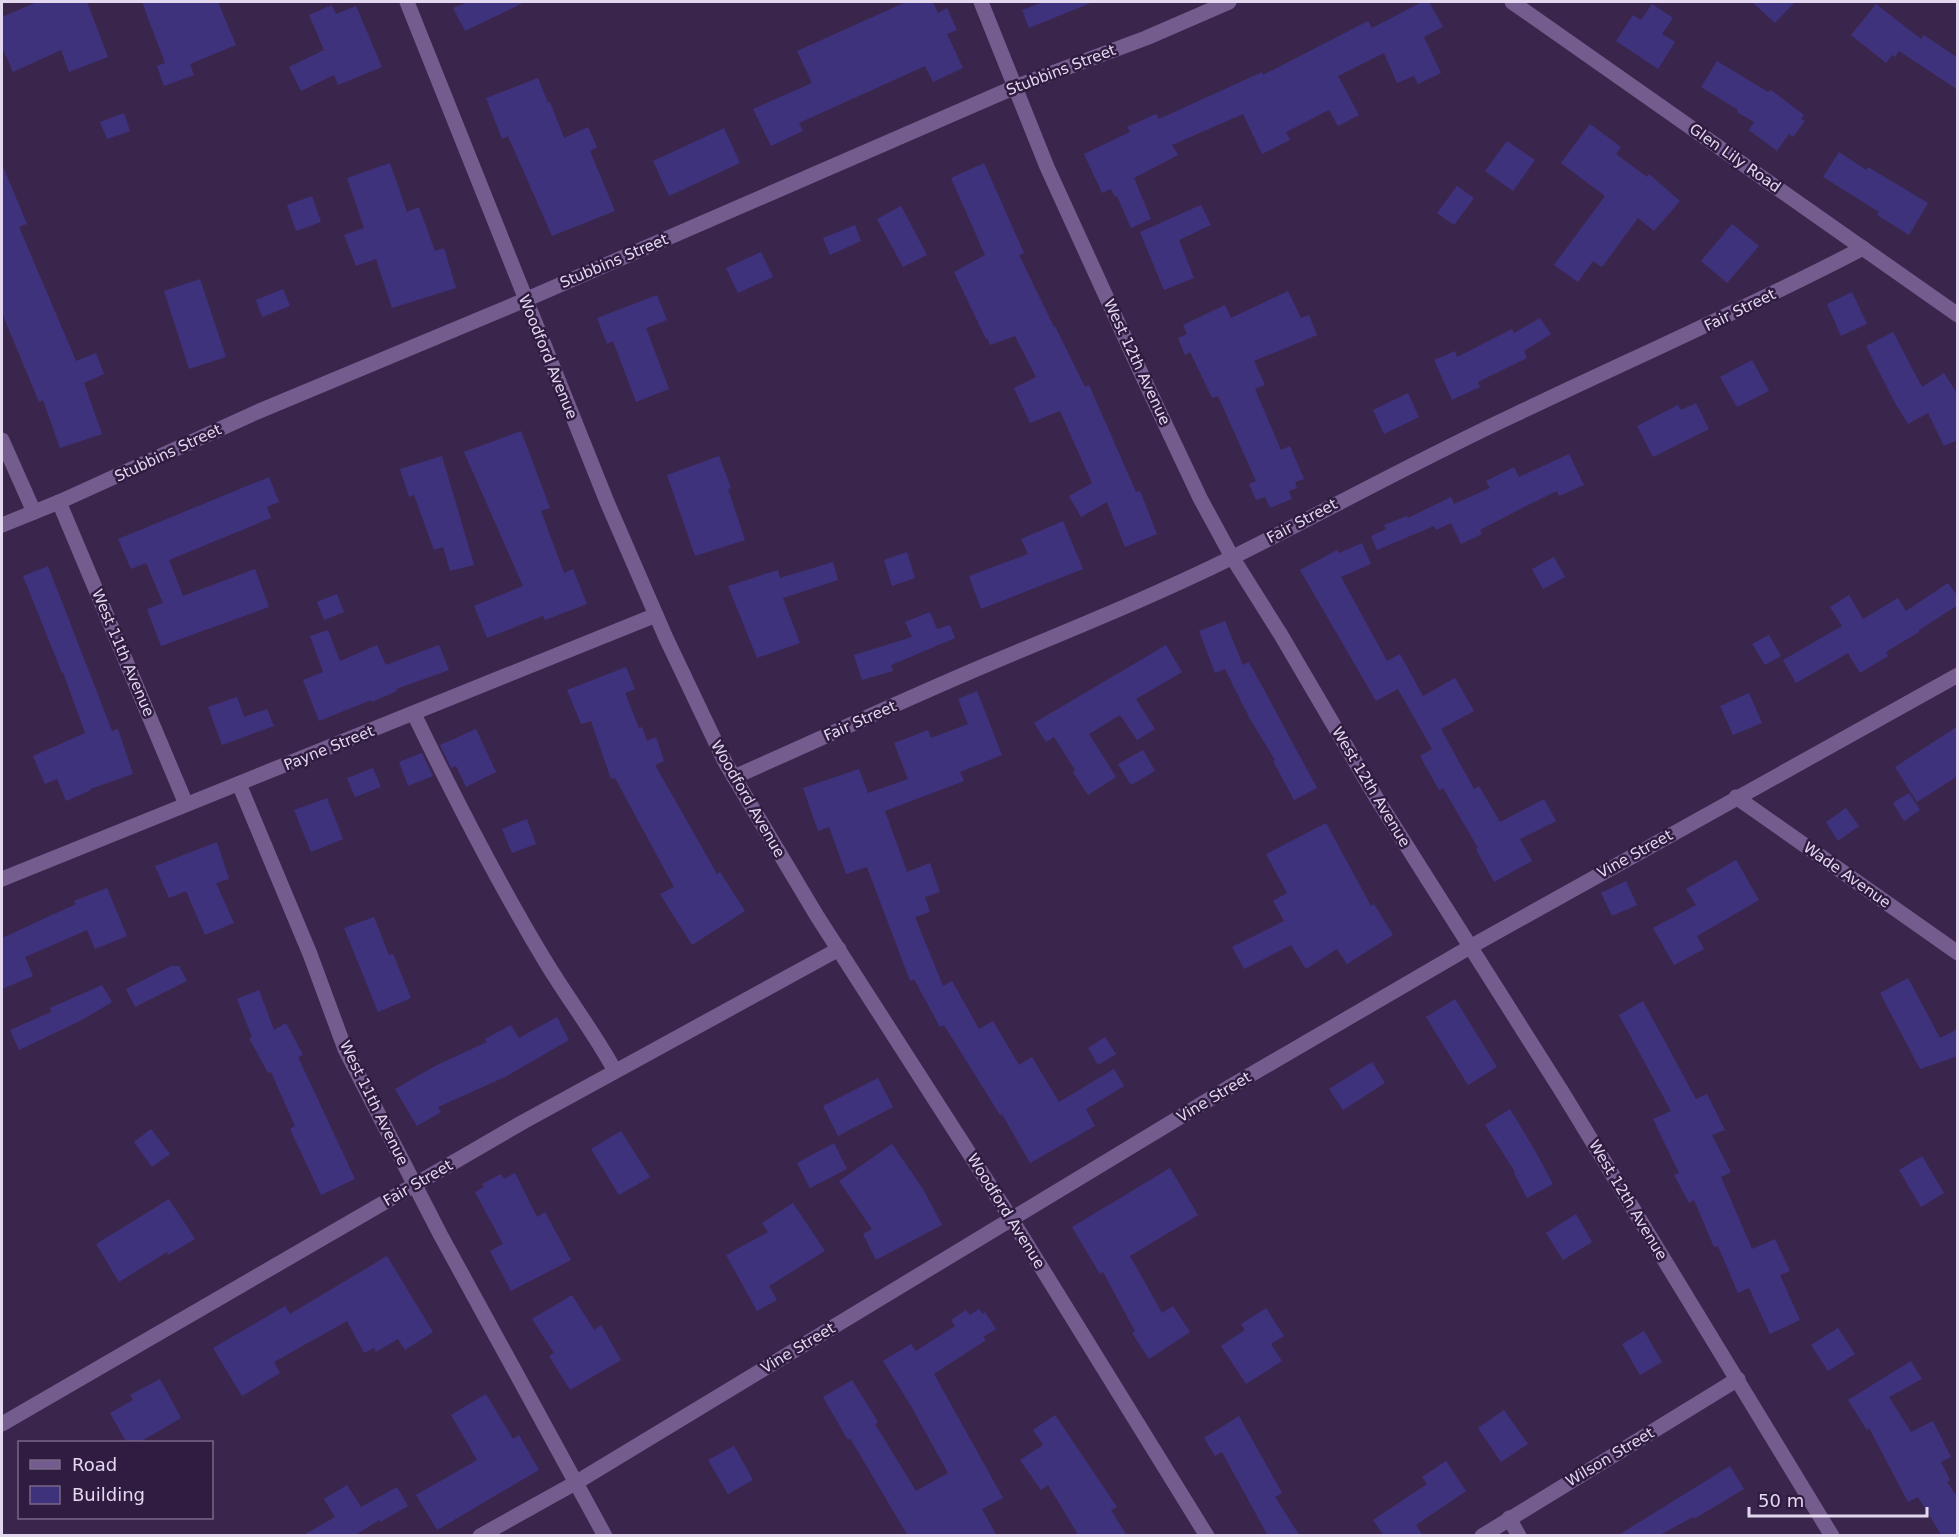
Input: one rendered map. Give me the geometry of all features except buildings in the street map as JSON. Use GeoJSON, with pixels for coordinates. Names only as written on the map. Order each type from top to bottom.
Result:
{"type":"FeatureCollection","features":[{"type":"Feature","properties":{"kind":"street","name":"Woodford Avenue"},"geometry":{"type":"LineString","coordinates":[[407,2],[607,502],[704,721],[734,777],[839,949],[1012,1220],[1207,1536]]}},
{"type":"Feature","properties":{"kind":"street","name":"West 12th Avenue"},"geometry":{"type":"LineString","coordinates":[[981,2],[1047,167],[1200,498],[1232,557],[1281,635],[1377,799],[1564,1095],[1832,1536]]}},
{"type":"Feature","properties":{"kind":"street","name":"Stubbins Street"},"geometry":{"type":"LineString","coordinates":[[2,525],[59,502],[257,412],[525,300],[1015,87],[1146,38],[1229,2]]}},
{"type":"Feature","properties":{"kind":"street","name":"Glen Lily Road"},"geometry":{"type":"LineString","coordinates":[[1512,2],[1958,315]]}},
{"type":"Feature","properties":{"kind":"street","name":"Fair Street"},"geometry":{"type":"LineString","coordinates":[[734,777],[984,666],[1090,622],[1232,557],[1354,493],[1513,415],[1662,347],[1863,248]]}},
{"type":"Feature","properties":{"kind":"street"},"geometry":{"type":"LineString","coordinates":[[2,440],[34,512]]}},
{"type":"Feature","properties":{"kind":"street","name":"West 11th Avenue"},"geometry":{"type":"LineString","coordinates":[[59,502],[186,804]]}},
{"type":"Feature","properties":{"kind":"street","name":"Payne Street"},"geometry":{"type":"LineString","coordinates":[[2,879],[656,615]]}},
{"type":"Feature","properties":{"kind":"street","name":"Vine Street"},"geometry":{"type":"LineString","coordinates":[[480,1536],[577,1482],[1233,1085],[1470,947],[1958,675]]}},
{"type":"Feature","properties":{"kind":"street"},"geometry":{"type":"LineString","coordinates":[[414,714],[459,806],[546,963],[584,1019],[615,1071]]}},
{"type":"Feature","properties":{"kind":"street","name":"West 11th Avenue"},"geometry":{"type":"LineString","coordinates":[[239,784],[310,954],[345,1049],[414,1184],[605,1536]]}},
{"type":"Feature","properties":{"kind":"street","name":"Wade Avenue"},"geometry":{"type":"LineString","coordinates":[[1736,797],[1958,953]]}},
{"type":"Feature","properties":{"kind":"street","name":"Fair Street"},"geometry":{"type":"LineString","coordinates":[[2,1424],[414,1184],[839,949]]}},
{"type":"Feature","properties":{"kind":"street","name":"Wilson Street"},"geometry":{"type":"LineString","coordinates":[[1482,1536],[1738,1379]]}},
{"type":"Feature","properties":{"kind":"street"},"geometry":{"type":"LineString","coordinates":[[1509,1518],[1519,1536]]}}]}
